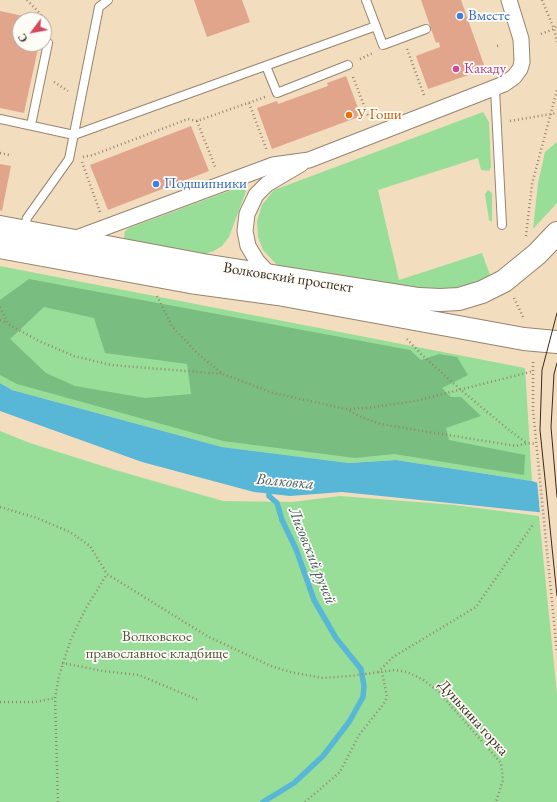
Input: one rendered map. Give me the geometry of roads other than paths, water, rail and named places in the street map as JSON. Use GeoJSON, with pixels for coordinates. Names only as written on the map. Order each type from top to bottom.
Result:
{"type":"FeatureCollection","features":[{"type":"Feature","properties":{"kind":"street"},"geometry":{"type":"LineString","coordinates":[[268,274],[257,261],[248,246],[245,231],[247,214],[256,194],[267,184],[309,160],[495,89],[514,77],[520,70],[522,62],[521,39],[509,0]]}},
{"type":"Feature","properties":{"kind":"street"},"geometry":{"type":"LineString","coordinates":[[70,240],[273,165],[309,160]]}},
{"type":"Feature","properties":{"kind":"street","name":"Волковский проспект"},"geometry":{"type":"LineString","coordinates":[[0,227],[204,264],[419,299],[440,300],[459,299],[482,292],[504,281],[537,254],[557,233]]}},
{"type":"Feature","properties":{"kind":"street","name":"Волковский проспект"},"geometry":{"type":"LineString","coordinates":[[0,247],[190,282],[278,294],[517,338],[557,342]]}},
{"type":"Feature","properties":{"kind":"lane"},"geometry":{"type":"LineString","coordinates":[[24,231],[26,218],[69,159],[99,7],[108,0]]}},
{"type":"Feature","properties":{"kind":"lane"},"geometry":{"type":"LineString","coordinates":[[366,0],[383,45],[426,29]]}},
{"type":"Feature","properties":{"kind":"lane"},"geometry":{"type":"LineString","coordinates":[[0,119],[74,135],[376,26]]}},
{"type":"Feature","properties":{"kind":"lane"},"geometry":{"type":"LineString","coordinates":[[31,125],[46,52]]}},
{"type":"Feature","properties":{"kind":"lane"},"geometry":{"type":"LineString","coordinates":[[266,66],[277,93],[348,64]]}},
{"type":"Feature","properties":{"kind":"lane"},"geometry":{"type":"LineString","coordinates":[[495,89],[498,123],[502,225]]}},
{"type":"Feature","properties":{"kind":"water","name":"Волковка"},"geometry":{"type":"Polygon","coordinates":[[[0,383],[12,390],[222,447],[349,463],[396,460],[532,481],[557,489],[557,514],[342,492],[290,496],[254,492],[142,462],[0,411],[0,383]]]}},
{"type":"Feature","properties":{"kind":"waterway","name":"Лиговский ручей"},"geometry":{"type":"LineString","coordinates":[[263,802],[294,783],[323,756],[349,722],[363,697],[364,686],[361,669],[336,638],[314,600],[296,549],[282,520],[277,503],[269,496],[269,487]]}},
{"type":"Feature","properties":{"kind":"tram line"},"geometry":{"type":"LineString","coordinates":[[557,313],[542,370],[540,430],[557,596]]}},
{"type":"Feature","properties":{"kind":"tram line"},"geometry":{"type":"LineString","coordinates":[[557,363],[554,374],[551,427],[557,497]]}},
{"type":"Feature","properties":{"kind":"place","name":"Вместе"},"geometry":{"type":"Point","coordinates":[460,16]}},
{"type":"Feature","properties":{"kind":"place","name":"Какаду"},"geometry":{"type":"Point","coordinates":[456,69]}},
{"type":"Feature","properties":{"kind":"place","name":"У Гоши"},"geometry":{"type":"Point","coordinates":[349,115]}},
{"type":"Feature","properties":{"kind":"place","name":"Подшипники"},"geometry":{"type":"Point","coordinates":[156,184]}},
{"type":"Feature","properties":{"kind":"park label","name":"Волковское православное кладбище"},"geometry":{"type":"Point","coordinates":[157,646]}}]}
